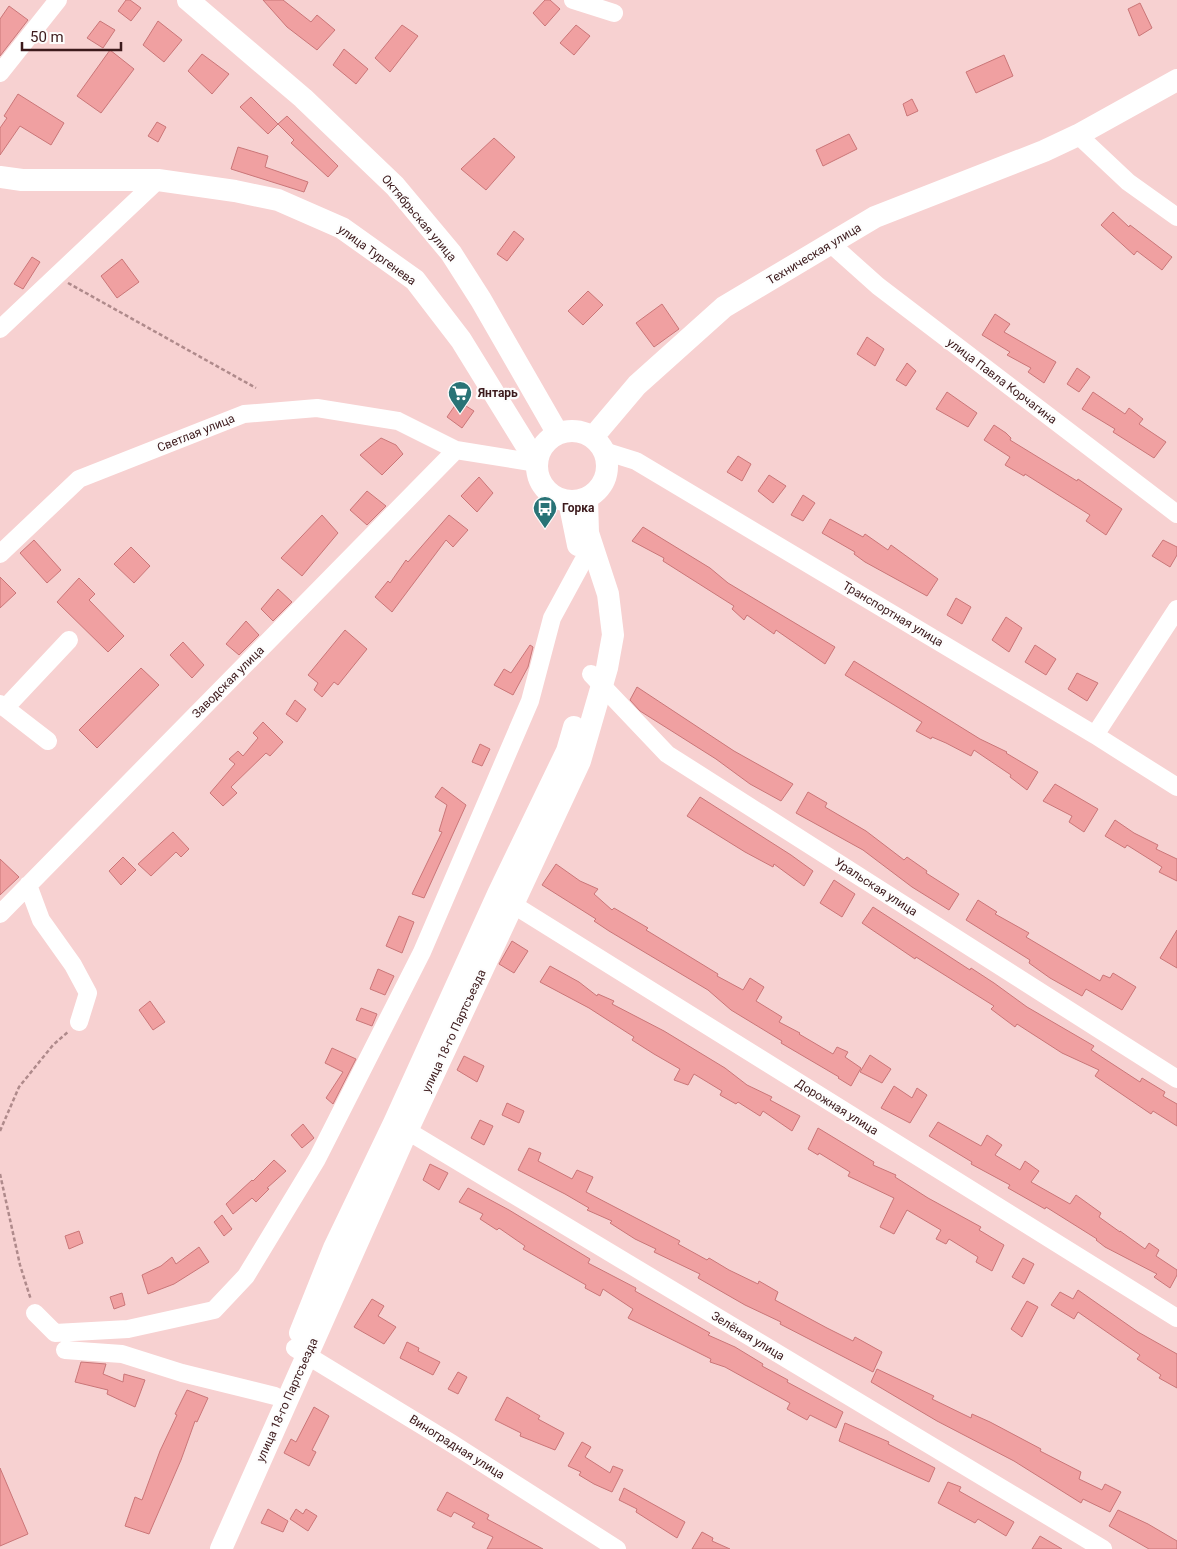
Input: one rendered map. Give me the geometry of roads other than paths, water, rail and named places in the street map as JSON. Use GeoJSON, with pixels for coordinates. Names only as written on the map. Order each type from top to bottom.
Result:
{"type":"FeatureCollection","features":[{"type":"Feature","properties":{"kind":"main road","name":"Октябрьская улица"},"geometry":{"type":"LineString","coordinates":[[188,0],[303,98],[395,186],[451,253],[481,300],[558,434]]}},
{"type":"Feature","properties":{"kind":"main road","name":"Техническая улица"},"geometry":{"type":"LineString","coordinates":[[598,444],[637,385],[724,307],[876,217],[1044,151],[1078,135],[1177,80]]}},
{"type":"Feature","properties":{"kind":"main road","name":"улица Тургенева"},"geometry":{"type":"LineString","coordinates":[[0,177],[22,180],[158,180],[235,191],[278,200],[342,228],[415,280],[461,340],[537,463]]}},
{"type":"Feature","properties":{"kind":"main road"},"geometry":{"type":"LineString","coordinates":[[575,431],[598,444],[607,462],[603,483],[578,500],[549,493],[542,484],[537,463],[544,446],[558,434],[575,431]]}},
{"type":"Feature","properties":{"kind":"main road","name":"улица 18-го Партсъезда"},"geometry":{"type":"LineString","coordinates":[[578,500],[583,561],[597,600],[600,636],[596,680]]}},
{"type":"Feature","properties":{"kind":"main road","name":"улица 18-го Партсъезда"},"geometry":{"type":"LineString","coordinates":[[221,1549],[301,1352],[334,1248],[400,1127],[505,899],[613,635],[608,594],[578,500]]}},
{"type":"Feature","properties":{"kind":"main road","name":"улица 18-го Партсъезда"},"geometry":{"type":"LineString","coordinates":[[209,1549],[275,1396],[301,1352]]}},
{"type":"Feature","properties":{"kind":"street"},"geometry":{"type":"LineString","coordinates":[[1,68],[58,0]]}},
{"type":"Feature","properties":{"kind":"street"},"geometry":{"type":"LineString","coordinates":[[578,1],[614,13]]}},
{"type":"Feature","properties":{"kind":"street"},"geometry":{"type":"LineString","coordinates":[[1078,135],[1128,182],[1177,217]]}},
{"type":"Feature","properties":{"kind":"street"},"geometry":{"type":"LineString","coordinates":[[0,329],[158,180]]}},
{"type":"Feature","properties":{"kind":"street","name":"улица Павла Корчагина"},"geometry":{"type":"LineString","coordinates":[[831,244],[878,286],[1177,514]]}},
{"type":"Feature","properties":{"kind":"street","name":"Светлая улица"},"geometry":{"type":"LineString","coordinates":[[0,554],[79,479],[244,414],[317,408],[344,412],[398,422],[456,450],[537,463]]}},
{"type":"Feature","properties":{"kind":"street","name":"Транспортная улица"},"geometry":{"type":"LineString","coordinates":[[598,444],[636,460],[1096,735],[1177,787]]}},
{"type":"Feature","properties":{"kind":"street","name":"Заводская улица"},"geometry":{"type":"LineString","coordinates":[[0,914],[456,450]]}},
{"type":"Feature","properties":{"kind":"street"},"geometry":{"type":"LineString","coordinates":[[35,1313],[55,1333],[128,1329],[214,1310],[246,1276],[317,1159],[422,952],[530,701],[552,618],[583,561]]}},
{"type":"Feature","properties":{"kind":"street"},"geometry":{"type":"LineString","coordinates":[[1096,735],[1177,609]]}},
{"type":"Feature","properties":{"kind":"street"},"geometry":{"type":"LineString","coordinates":[[48,741],[3,706],[69,640]]}},
{"type":"Feature","properties":{"kind":"street","name":"Уральская улица"},"geometry":{"type":"LineString","coordinates":[[596,680],[668,754],[1177,1079]]}},
{"type":"Feature","properties":{"kind":"street"},"geometry":{"type":"LineString","coordinates":[[28,885],[41,920],[73,965],[88,993],[79,1022]]}},
{"type":"Feature","properties":{"kind":"street","name":"Дорожная улица"},"geometry":{"type":"LineString","coordinates":[[505,899],[1177,1318]]}},
{"type":"Feature","properties":{"kind":"street","name":"Зелёная улица"},"geometry":{"type":"LineString","coordinates":[[400,1127],[1103,1549]]}},
{"type":"Feature","properties":{"kind":"street"},"geometry":{"type":"LineString","coordinates":[[65,1350],[122,1354],[182,1373],[275,1396]]}},
{"type":"Feature","properties":{"kind":"street","name":"Виноградная улица"},"geometry":{"type":"LineString","coordinates":[[301,1352],[451,1442],[617,1549]]}},
{"type":"Feature","properties":{"kind":"place","name":"Янтарь"},"geometry":{"type":"Point","coordinates":[460,414]}},
{"type":"Feature","properties":{"kind":"place","name":"Горка"},"geometry":{"type":"Point","coordinates":[545,529]}}]}
